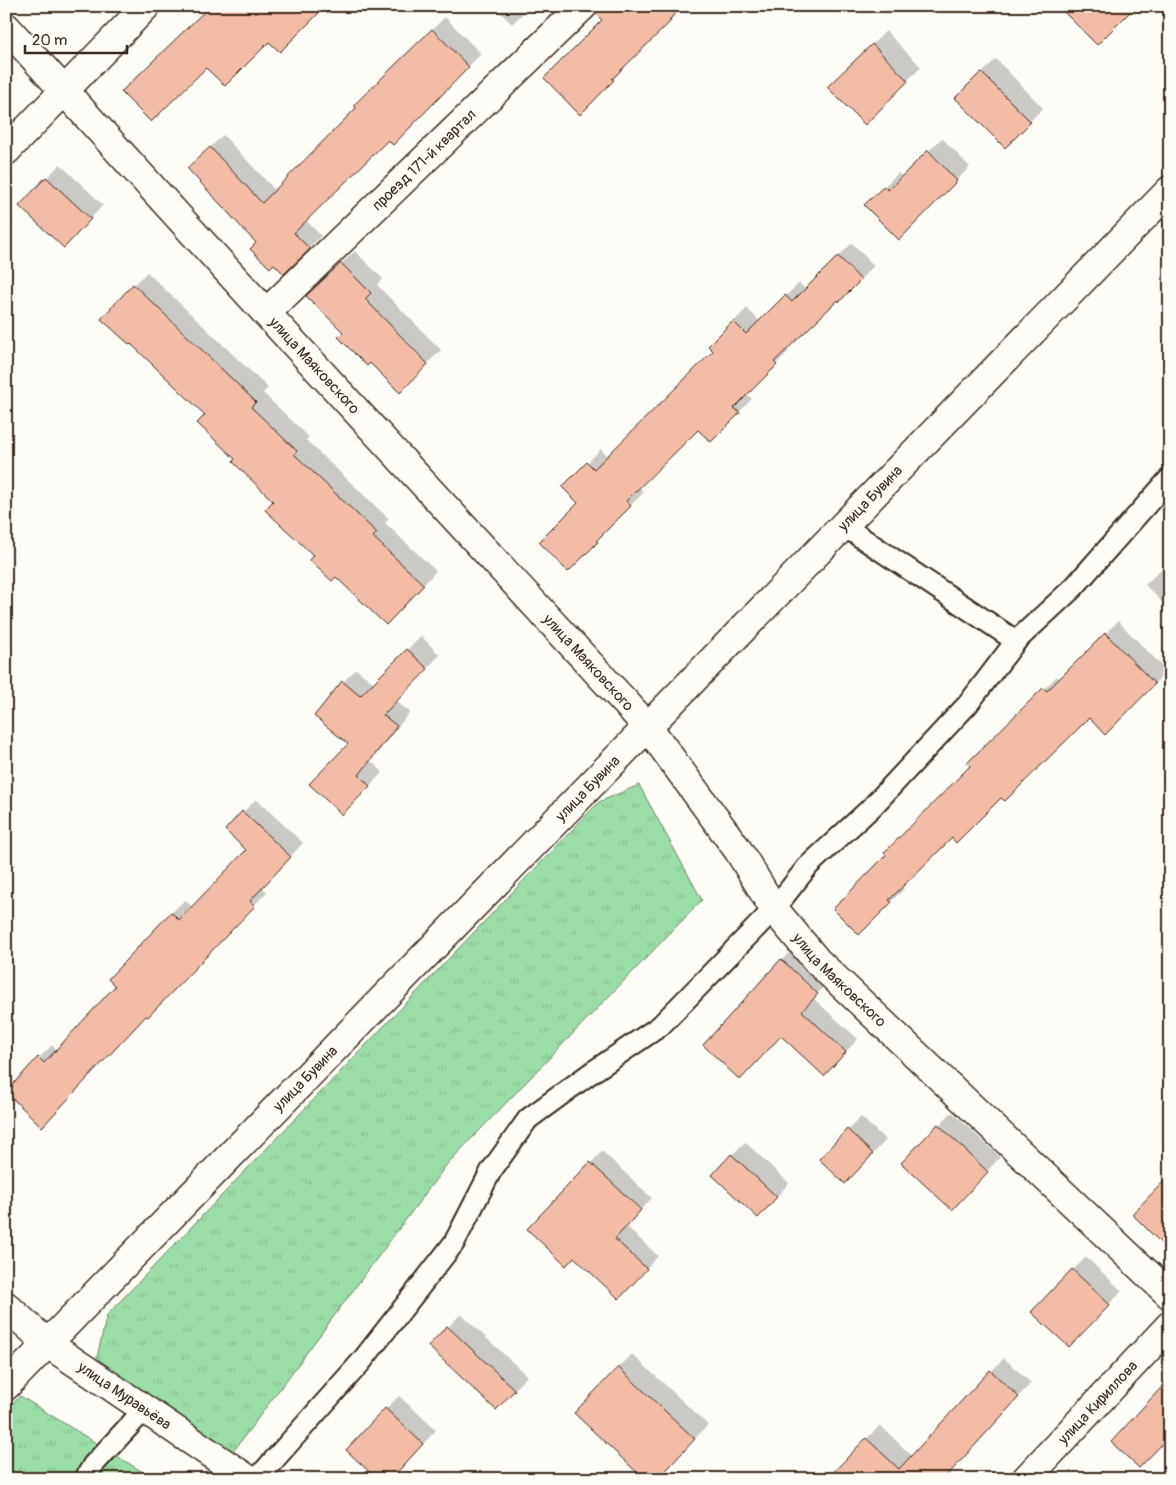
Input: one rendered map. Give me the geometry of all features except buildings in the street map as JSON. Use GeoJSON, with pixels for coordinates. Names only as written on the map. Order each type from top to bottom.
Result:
{"type":"FeatureCollection","features":[{"type":"Feature","properties":{"kind":"street"},"geometry":{"type":"LineString","coordinates":[[6,150],[146,6]]}},
{"type":"Feature","properties":{"kind":"street","name":"проезд 171-й квартал"},"geometry":{"type":"LineString","coordinates":[[266,314],[584,6]]}},
{"type":"Feature","properties":{"kind":"street","name":"улица Маяковского"},"geometry":{"type":"LineString","coordinates":[[6,27],[266,314],[648,727],[738,850],[774,909],[817,961],[1170,1295]]}},
{"type":"Feature","properties":{"kind":"street","name":"улица Бувина"},"geometry":{"type":"LineString","coordinates":[[6,1386],[1170,190]]}},
{"type":"Feature","properties":{"kind":"street","name":"улица Муравьёва"},"geometry":{"type":"LineString","coordinates":[[6,1306],[48,1344],[248,1479]]}},
{"type":"Feature","properties":{"kind":"street","name":"улица Кириллова"},"geometry":{"type":"LineString","coordinates":[[1026,1479],[1170,1325]]}},
{"type":"Feature","properties":{"kind":"lane"},"geometry":{"type":"LineString","coordinates":[[257,1479],[361,1362],[454,1243],[490,1171],[528,1119],[660,1026],[774,909],[808,866],[872,807],[968,704],[1016,640],[1074,587],[1170,478]]}},
{"type":"Feature","properties":{"kind":"lane"},"geometry":{"type":"LineString","coordinates":[[844,526],[1016,640]]}},
{"type":"Feature","properties":{"kind":"lane"},"geometry":{"type":"LineString","coordinates":[[85,1479],[93,1465],[144,1410]]}},
{"type":"Feature","properties":{"kind":"green space"},"geometry":{"type":"Polygon","coordinates":[[[639,785],[702,900],[448,1163],[232,1453],[96,1361],[107,1315],[599,802],[639,785]]]}},
{"type":"Feature","properties":{"kind":"green space"},"geometry":{"type":"Polygon","coordinates":[[[20,1396],[154,1479],[6,1479],[6,1411],[20,1396]]]}}]}
